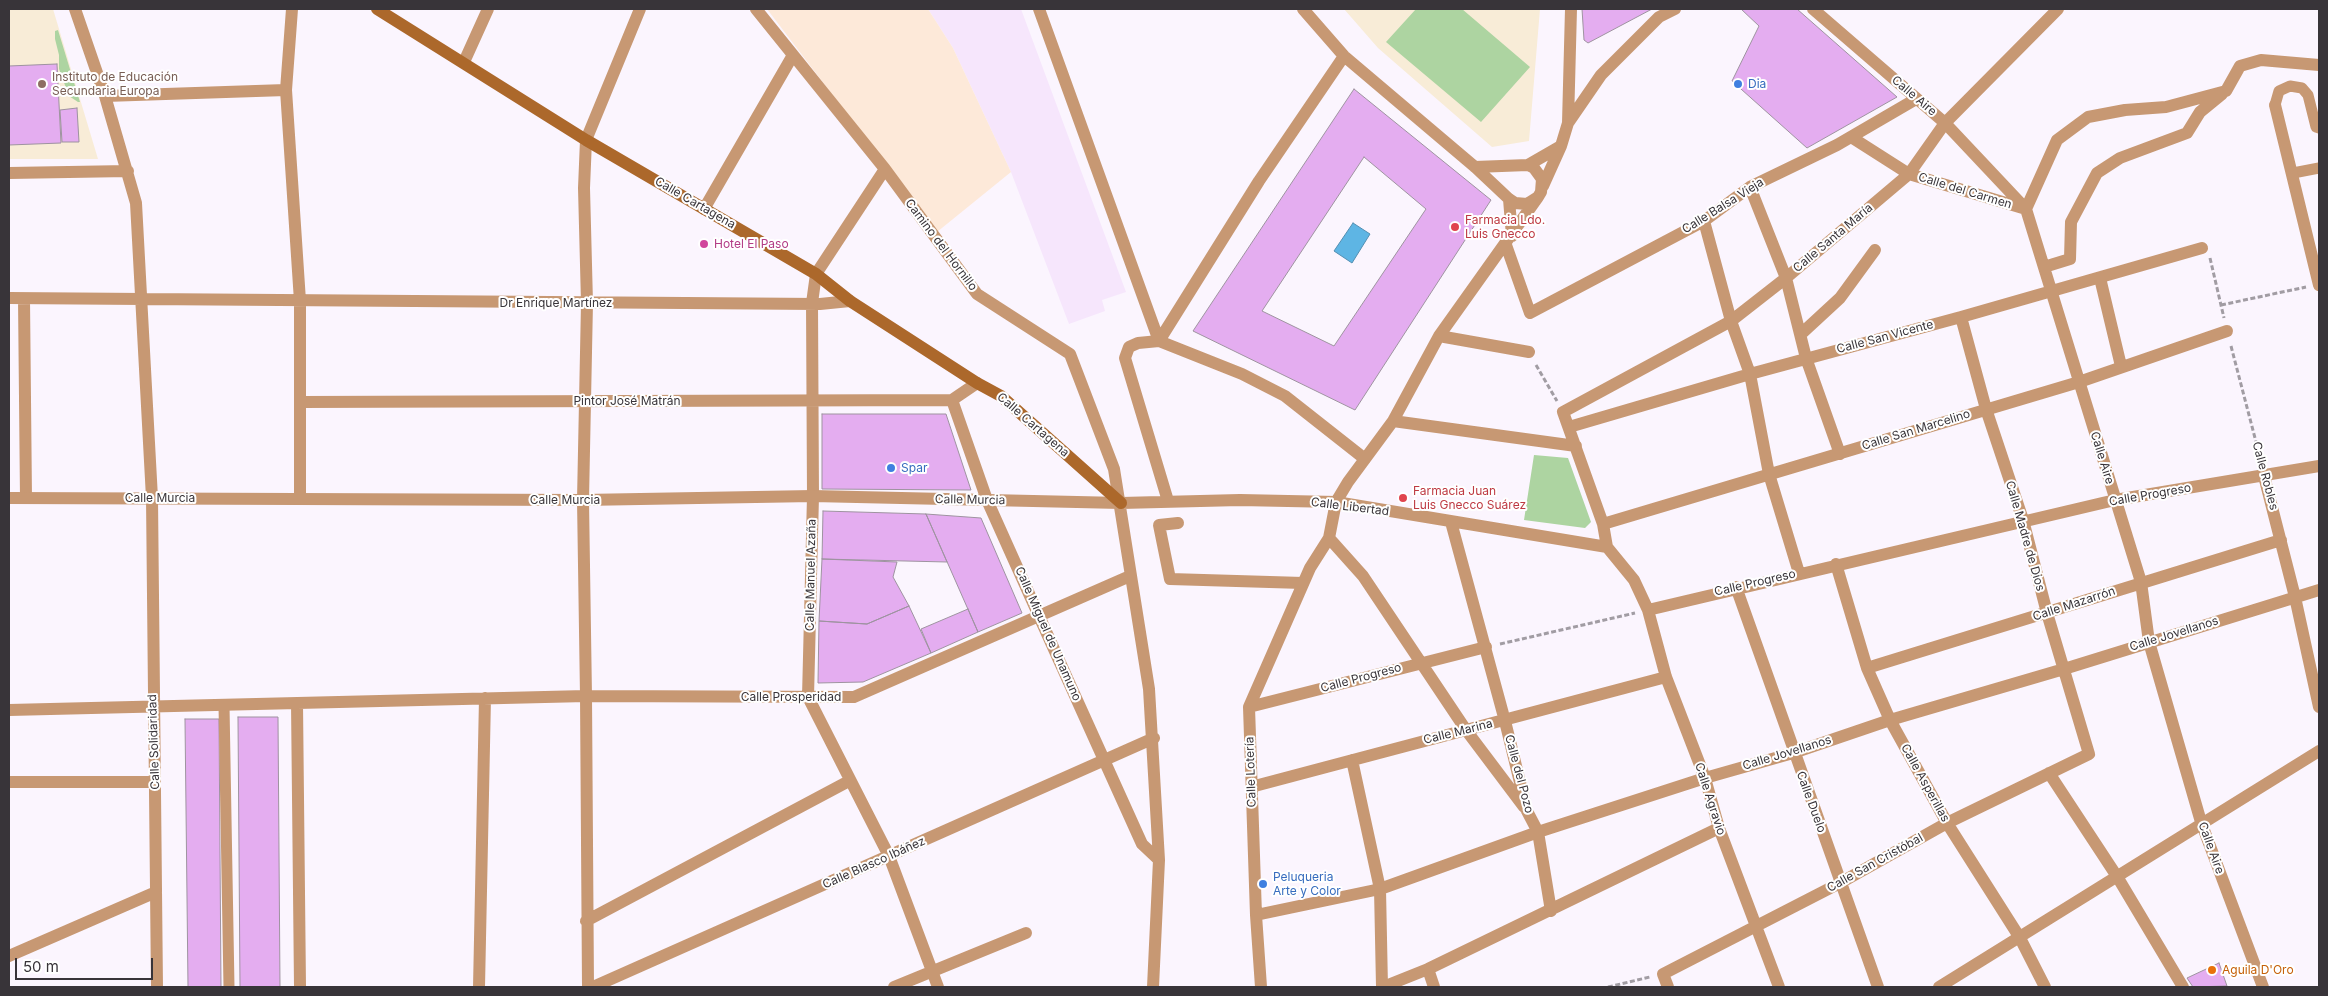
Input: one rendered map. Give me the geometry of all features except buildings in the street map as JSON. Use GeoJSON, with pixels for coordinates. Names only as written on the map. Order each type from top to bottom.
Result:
{"type":"FeatureCollection","features":[{"type":"Feature","properties":{"kind":"main road","name":"Calle Cartagena"},"geometry":{"type":"LineString","coordinates":[[377,9],[586,140],[816,274],[850,301],[977,383],[1001,396],[1121,503]]}},
{"type":"Feature","properties":{"kind":"street","name":"Calle Solidaridad"},"geometry":{"type":"LineString","coordinates":[[75,9],[105,96],[136,202],[152,498],[152,708],[155,782],[157,987]]}},
{"type":"Feature","properties":{"kind":"street"},"geometry":{"type":"LineString","coordinates":[[292,9],[286,90],[300,301],[300,499]]}},
{"type":"Feature","properties":{"kind":"street"},"geometry":{"type":"LineString","coordinates":[[464,62],[488,9]]}},
{"type":"Feature","properties":{"kind":"street"},"geometry":{"type":"LineString","coordinates":[[588,987],[583,500],[587,303],[584,188],[586,140],[640,9]]}},
{"type":"Feature","properties":{"kind":"street","name":"Camino del Hornillo"},"geometry":{"type":"LineString","coordinates":[[756,9],[885,169],[977,294],[1070,354],[1114,468],[1149,689],[1154,738],[1159,860],[1149,986]]}},
{"type":"Feature","properties":{"kind":"street"},"geometry":{"type":"LineString","coordinates":[[1039,9],[1159,341]]}},
{"type":"Feature","properties":{"kind":"street"},"geometry":{"type":"LineString","coordinates":[[1302,9],[1344,56],[1475,167],[1507,197],[1521,204],[1533,202],[1540,191],[1539,173],[1528,165]]}},
{"type":"Feature","properties":{"kind":"street"},"geometry":{"type":"LineString","coordinates":[[1527,811],[1466,730],[1363,576],[1329,538],[1336,502],[1393,421],[1439,336],[1509,241],[1540,191],[1561,146],[1568,123],[1571,9]]}},
{"type":"Feature","properties":{"kind":"street"},"geometry":{"type":"LineString","coordinates":[[1568,123],[1601,75],[1659,17],[1675,9]]}},
{"type":"Feature","properties":{"kind":"street","name":"Calle Aire"},"geometry":{"type":"LineString","coordinates":[[1813,9],[1946,123],[2026,209],[2141,582],[2149,642],[2201,822],[2263,987]]}},
{"type":"Feature","properties":{"kind":"street","name":"Calle Santa María"},"geometry":{"type":"LineString","coordinates":[[1569,427],[1564,412],[1731,322],[1909,174],[1946,123],[2058,9]]}},
{"type":"Feature","properties":{"kind":"street"},"geometry":{"type":"LineString","coordinates":[[704,209],[793,55]]}},
{"type":"Feature","properties":{"kind":"street"},"geometry":{"type":"LineString","coordinates":[[1159,341],[1259,181],[1344,56]]}},
{"type":"Feature","properties":{"kind":"street"},"geometry":{"type":"LineString","coordinates":[[2044,267],[2070,259],[2071,222],[2097,173],[2120,158],[2187,133],[2200,112],[2226,91],[2240,66],[2261,60],[2319,65]]}},
{"type":"Feature","properties":{"kind":"street"},"geometry":{"type":"LineString","coordinates":[[2319,128],[2316,127],[2308,95],[2302,88],[2290,86],[2279,91],[2275,105],[2319,285]]}},
{"type":"Feature","properties":{"kind":"street"},"geometry":{"type":"LineString","coordinates":[[105,96],[286,90]]}},
{"type":"Feature","properties":{"kind":"street","name":"Calle del Carmen"},"geometry":{"type":"LineString","coordinates":[[1851,137],[1909,174],[2026,209],[2057,140],[2088,117],[2125,110],[2166,107],[2226,91]]}},
{"type":"Feature","properties":{"kind":"street","name":"Calle Balsa Vieja"},"geometry":{"type":"LineString","coordinates":[[1509,241],[1530,313],[1704,221],[1750,187],[1851,137],[1916,99]]}},
{"type":"Feature","properties":{"kind":"street"},"geometry":{"type":"LineString","coordinates":[[1475,167],[1528,165],[1561,146]]}},
{"type":"Feature","properties":{"kind":"street"},"geometry":{"type":"LineString","coordinates":[[1509,241],[1507,197],[1503,188],[1504,176],[1514,166]]}},
{"type":"Feature","properties":{"kind":"street"},"geometry":{"type":"LineString","coordinates":[[2293,173],[2319,168]]}},
{"type":"Feature","properties":{"kind":"street"},"geometry":{"type":"LineString","coordinates":[[816,274],[885,169]]}},
{"type":"Feature","properties":{"kind":"street"},"geometry":{"type":"LineString","coordinates":[[9,172],[128,171]]}},
{"type":"Feature","properties":{"kind":"street"},"geometry":{"type":"LineString","coordinates":[[1750,187],[1786,278],[1806,358],[1840,454]]}},
{"type":"Feature","properties":{"kind":"street"},"geometry":{"type":"LineString","coordinates":[[1704,221],[1731,322],[1750,374],[1769,474],[1799,573]]}},
{"type":"Feature","properties":{"kind":"street","name":"Calle San Vicente"},"geometry":{"type":"LineString","coordinates":[[1569,427],[1806,358],[1962,317],[2202,248]]}},
{"type":"Feature","properties":{"kind":"street"},"geometry":{"type":"LineString","coordinates":[[1801,334],[1840,298],[1875,250]]}},
{"type":"Feature","properties":{"kind":"street","name":"Calle Manuel Azaña"},"geometry":{"type":"LineString","coordinates":[[816,274],[812,303],[813,496],[808,697],[889,856],[938,987]]}},
{"type":"Feature","properties":{"kind":"street"},"geometry":{"type":"LineString","coordinates":[[2100,278],[2121,366]]}},
{"type":"Feature","properties":{"kind":"street","name":"Dr Enrique Martínez"},"geometry":{"type":"LineString","coordinates":[[9,298],[587,303],[812,303],[850,301]]}},
{"type":"Feature","properties":{"kind":"street"},"geometry":{"type":"LineString","coordinates":[[24,299],[26,498]]}},
{"type":"Feature","properties":{"kind":"street","name":"Calle Madre de Dios"},"geometry":{"type":"LineString","coordinates":[[1962,317],[1986,409],[2023,520],[2047,613],[2089,754]]}},
{"type":"Feature","properties":{"kind":"street","name":"Calle San Marcelino"},"geometry":{"type":"LineString","coordinates":[[1603,524],[2079,382],[2121,366],[2227,332]]}},
{"type":"Feature","properties":{"kind":"street"},"geometry":{"type":"LineString","coordinates":[[1439,336],[1529,352]]}},
{"type":"Feature","properties":{"kind":"street"},"geometry":{"type":"LineString","coordinates":[[1168,501],[1125,358],[1129,347],[1138,342],[1159,341],[1242,374],[1285,396],[1365,459]]}},
{"type":"Feature","properties":{"kind":"street"},"geometry":{"type":"LineString","coordinates":[[952,400],[977,383]]}},
{"type":"Feature","properties":{"kind":"street","name":"Pintor José Matrán"},"geometry":{"type":"LineString","coordinates":[[301,402],[586,400],[813,402],[952,400]]}},
{"type":"Feature","properties":{"kind":"street","name":"Calle Miguel de Unamuno"},"geometry":{"type":"LineString","coordinates":[[952,400],[987,500],[1039,616],[1142,844],[1159,860]]}},
{"type":"Feature","properties":{"kind":"street"},"geometry":{"type":"LineString","coordinates":[[1393,421],[1576,446]]}},
{"type":"Feature","properties":{"kind":"street"},"geometry":{"type":"LineString","coordinates":[[1569,427],[1603,524],[1607,547]]}},
{"type":"Feature","properties":{"kind":"street","name":"Calle Progreso"},"geometry":{"type":"LineString","coordinates":[[1648,610],[1736,587],[2115,500],[2319,466]]}},
{"type":"Feature","properties":{"kind":"street","name":"Calle Robles"},"geometry":{"type":"LineString","coordinates":[[2264,476],[2315,667],[2319,708]]}},
{"type":"Feature","properties":{"kind":"street","name":"Calle Murcia"},"geometry":{"type":"LineString","coordinates":[[9,498],[583,500],[813,496],[1121,503]]}},
{"type":"Feature","properties":{"kind":"street","name":"Calle Libertad"},"geometry":{"type":"LineString","coordinates":[[1121,503],[1168,501],[1336,502],[1607,547]]}},
{"type":"Feature","properties":{"kind":"street","name":"Calle del Pozo"},"geometry":{"type":"LineString","coordinates":[[1451,522],[1486,647],[1527,811],[1538,832],[1551,911]]}},
{"type":"Feature","properties":{"kind":"street"},"geometry":{"type":"LineString","coordinates":[[1178,523],[1159,525],[1170,579],[1303,583]]}},
{"type":"Feature","properties":{"kind":"street","name":"Calle Lotería"},"geometry":{"type":"LineString","coordinates":[[1261,987],[1256,915],[1249,707],[1310,568],[1329,538]]}},
{"type":"Feature","properties":{"kind":"street","name":"Calle Mazarrón"},"geometry":{"type":"LineString","coordinates":[[1867,668],[2281,540]]}},
{"type":"Feature","properties":{"kind":"street","name":"Calle Agravio"},"geometry":{"type":"LineString","coordinates":[[1607,547],[1634,580],[1648,610],[1666,677],[1705,778],[1718,828],[1779,987]]}},
{"type":"Feature","properties":{"kind":"street","name":"Calle Asperillas"},"geometry":{"type":"LineString","coordinates":[[1836,564],[1867,668],[1890,720],[1946,823],[2020,938],[2046,987]]}},
{"type":"Feature","properties":{"kind":"street","name":"Calle Prosperidad"},"geometry":{"type":"LineString","coordinates":[[152,708],[586,696],[854,696],[1130,576]]}},
{"type":"Feature","properties":{"kind":"street","name":"Calle Duelo"},"geometry":{"type":"LineString","coordinates":[[1736,587],[1793,753],[1878,987]]}},
{"type":"Feature","properties":{"kind":"street","name":"Calle Jovellanos"},"geometry":{"type":"LineString","coordinates":[[1256,915],[1380,889],[1538,832],[1705,778],[1793,753],[1890,720],[2064,669],[2319,590]]}},
{"type":"Feature","properties":{"kind":"street","name":"Calle Progreso"},"geometry":{"type":"LineString","coordinates":[[1249,707],[1486,647]]}},
{"type":"Feature","properties":{"kind":"street","name":"Calle Marina"},"geometry":{"type":"LineString","coordinates":[[1251,788],[1666,677]]}},
{"type":"Feature","properties":{"kind":"street"},"geometry":{"type":"LineString","coordinates":[[480,987],[485,698]]}},
{"type":"Feature","properties":{"kind":"street"},"geometry":{"type":"LineString","coordinates":[[296,703],[300,987]]}},
{"type":"Feature","properties":{"kind":"street"},"geometry":{"type":"LineString","coordinates":[[224,705],[229,987]]}},
{"type":"Feature","properties":{"kind":"street"},"geometry":{"type":"LineString","coordinates":[[9,710],[152,708]]}},
{"type":"Feature","properties":{"kind":"street","name":"Calle Blasco Ibáñez"},"geometry":{"type":"LineString","coordinates":[[594,987],[1154,738]]}},
{"type":"Feature","properties":{"kind":"street"},"geometry":{"type":"LineString","coordinates":[[1939,987],[2118,878],[2201,822],[2319,751]]}},
{"type":"Feature","properties":{"kind":"street","name":"Calle San Cristóbal"},"geometry":{"type":"LineString","coordinates":[[1663,974],[1755,925],[1840,883],[1946,823],[2089,754]]}},
{"type":"Feature","properties":{"kind":"street"},"geometry":{"type":"LineString","coordinates":[[1352,760],[1380,889],[1383,987],[1428,969],[1551,911],[1718,828]]}},
{"type":"Feature","properties":{"kind":"street"},"geometry":{"type":"LineString","coordinates":[[2049,773],[2118,878],[2183,987]]}},
{"type":"Feature","properties":{"kind":"street"},"geometry":{"type":"LineString","coordinates":[[586,921],[849,780]]}},
{"type":"Feature","properties":{"kind":"street"},"geometry":{"type":"LineString","coordinates":[[9,782],[155,782]]}},
{"type":"Feature","properties":{"kind":"street"},"geometry":{"type":"LineString","coordinates":[[9,956],[156,892]]}},
{"type":"Feature","properties":{"kind":"street"},"geometry":{"type":"LineString","coordinates":[[894,987],[1026,933]]}},
{"type":"Feature","properties":{"kind":"street"},"geometry":{"type":"LineString","coordinates":[[1428,969],[1434,987]]}},
{"type":"Feature","properties":{"kind":"street"},"geometry":{"type":"LineString","coordinates":[[1663,974],[1668,987]]}},
{"type":"Feature","properties":{"kind":"path","name":"Calle Robles"},"geometry":{"type":"LineString","coordinates":[[2202,248],[2212,260],[2227,332],[2264,476]]}},
{"type":"Feature","properties":{"kind":"path"},"geometry":{"type":"LineString","coordinates":[[2221,305],[2319,285]]}},
{"type":"Feature","properties":{"kind":"path"},"geometry":{"type":"LineString","coordinates":[[1486,647],[1648,610]]}},
{"type":"Feature","properties":{"kind":"path"},"geometry":{"type":"LineString","coordinates":[[1608,987],[1663,974]]}},
{"type":"Feature","properties":{"kind":"shaded area","name":"Instituto de Educación Secundaria Europa"},"geometry":{"type":"Polygon","coordinates":[[[9,9],[53,9],[98,159],[9,159],[9,9]]]}},
{"type":"Feature","properties":{"kind":"shaded area"},"geometry":{"type":"Polygon","coordinates":[[[767,9],[928,9],[953,48],[1011,172],[937,232],[767,9]]]}},
{"type":"Feature","properties":{"kind":"shaded area"},"geometry":{"type":"Polygon","coordinates":[[[928,9],[1021,9],[1126,292],[1102,300],[1105,311],[1069,324],[1011,172],[953,48],[928,9]]]}},
{"type":"Feature","properties":{"kind":"shaded area"},"geometry":{"type":"Polygon","coordinates":[[[1344,9],[1540,9],[1529,141],[1492,147],[1378,48],[1344,9]]]}},
{"type":"Feature","properties":{"kind":"green space"},"geometry":{"type":"Polygon","coordinates":[[[1416,9],[1462,9],[1530,67],[1481,122],[1386,42],[1416,9]]]}},
{"type":"Feature","properties":{"kind":"green space"},"geometry":{"type":"Polygon","coordinates":[[[58,30],[80,102],[69,96],[59,69],[59,55],[55,39],[55,31],[58,30]]]}},
{"type":"Feature","properties":{"kind":"green space"},"geometry":{"type":"Polygon","coordinates":[[[1534,455],[1568,458],[1591,522],[1585,528],[1524,520],[1534,455]]]}},
{"type":"Feature","properties":{"kind":"water"},"geometry":{"type":"Polygon","coordinates":[[[1353,223],[1370,234],[1352,263],[1334,251],[1353,223]]]}},
{"type":"Feature","properties":{"kind":"place","name":"Instituto de Educación Secundaria Europa"},"geometry":{"type":"Point","coordinates":[42,84]}},
{"type":"Feature","properties":{"kind":"place","name":"Dia"},"geometry":{"type":"Point","coordinates":[1738,84]}},
{"type":"Feature","properties":{"kind":"place","name":"Farmacia Ldo. Luis Gnecco"},"geometry":{"type":"Point","coordinates":[1455,227]}},
{"type":"Feature","properties":{"kind":"place","name":"Hotel El Paso"},"geometry":{"type":"Point","coordinates":[704,244]}},
{"type":"Feature","properties":{"kind":"place","name":"Spar"},"geometry":{"type":"Point","coordinates":[891,468]}},
{"type":"Feature","properties":{"kind":"place","name":"Farmacia Juan Luis Gnecco Suárez"},"geometry":{"type":"Point","coordinates":[1403,498]}},
{"type":"Feature","properties":{"kind":"place","name":"Peluqueria Arte y Color"},"geometry":{"type":"Point","coordinates":[1263,884]}},
{"type":"Feature","properties":{"kind":"place","name":"Aguila D'Oro"},"geometry":{"type":"Point","coordinates":[2212,970]}}]}
